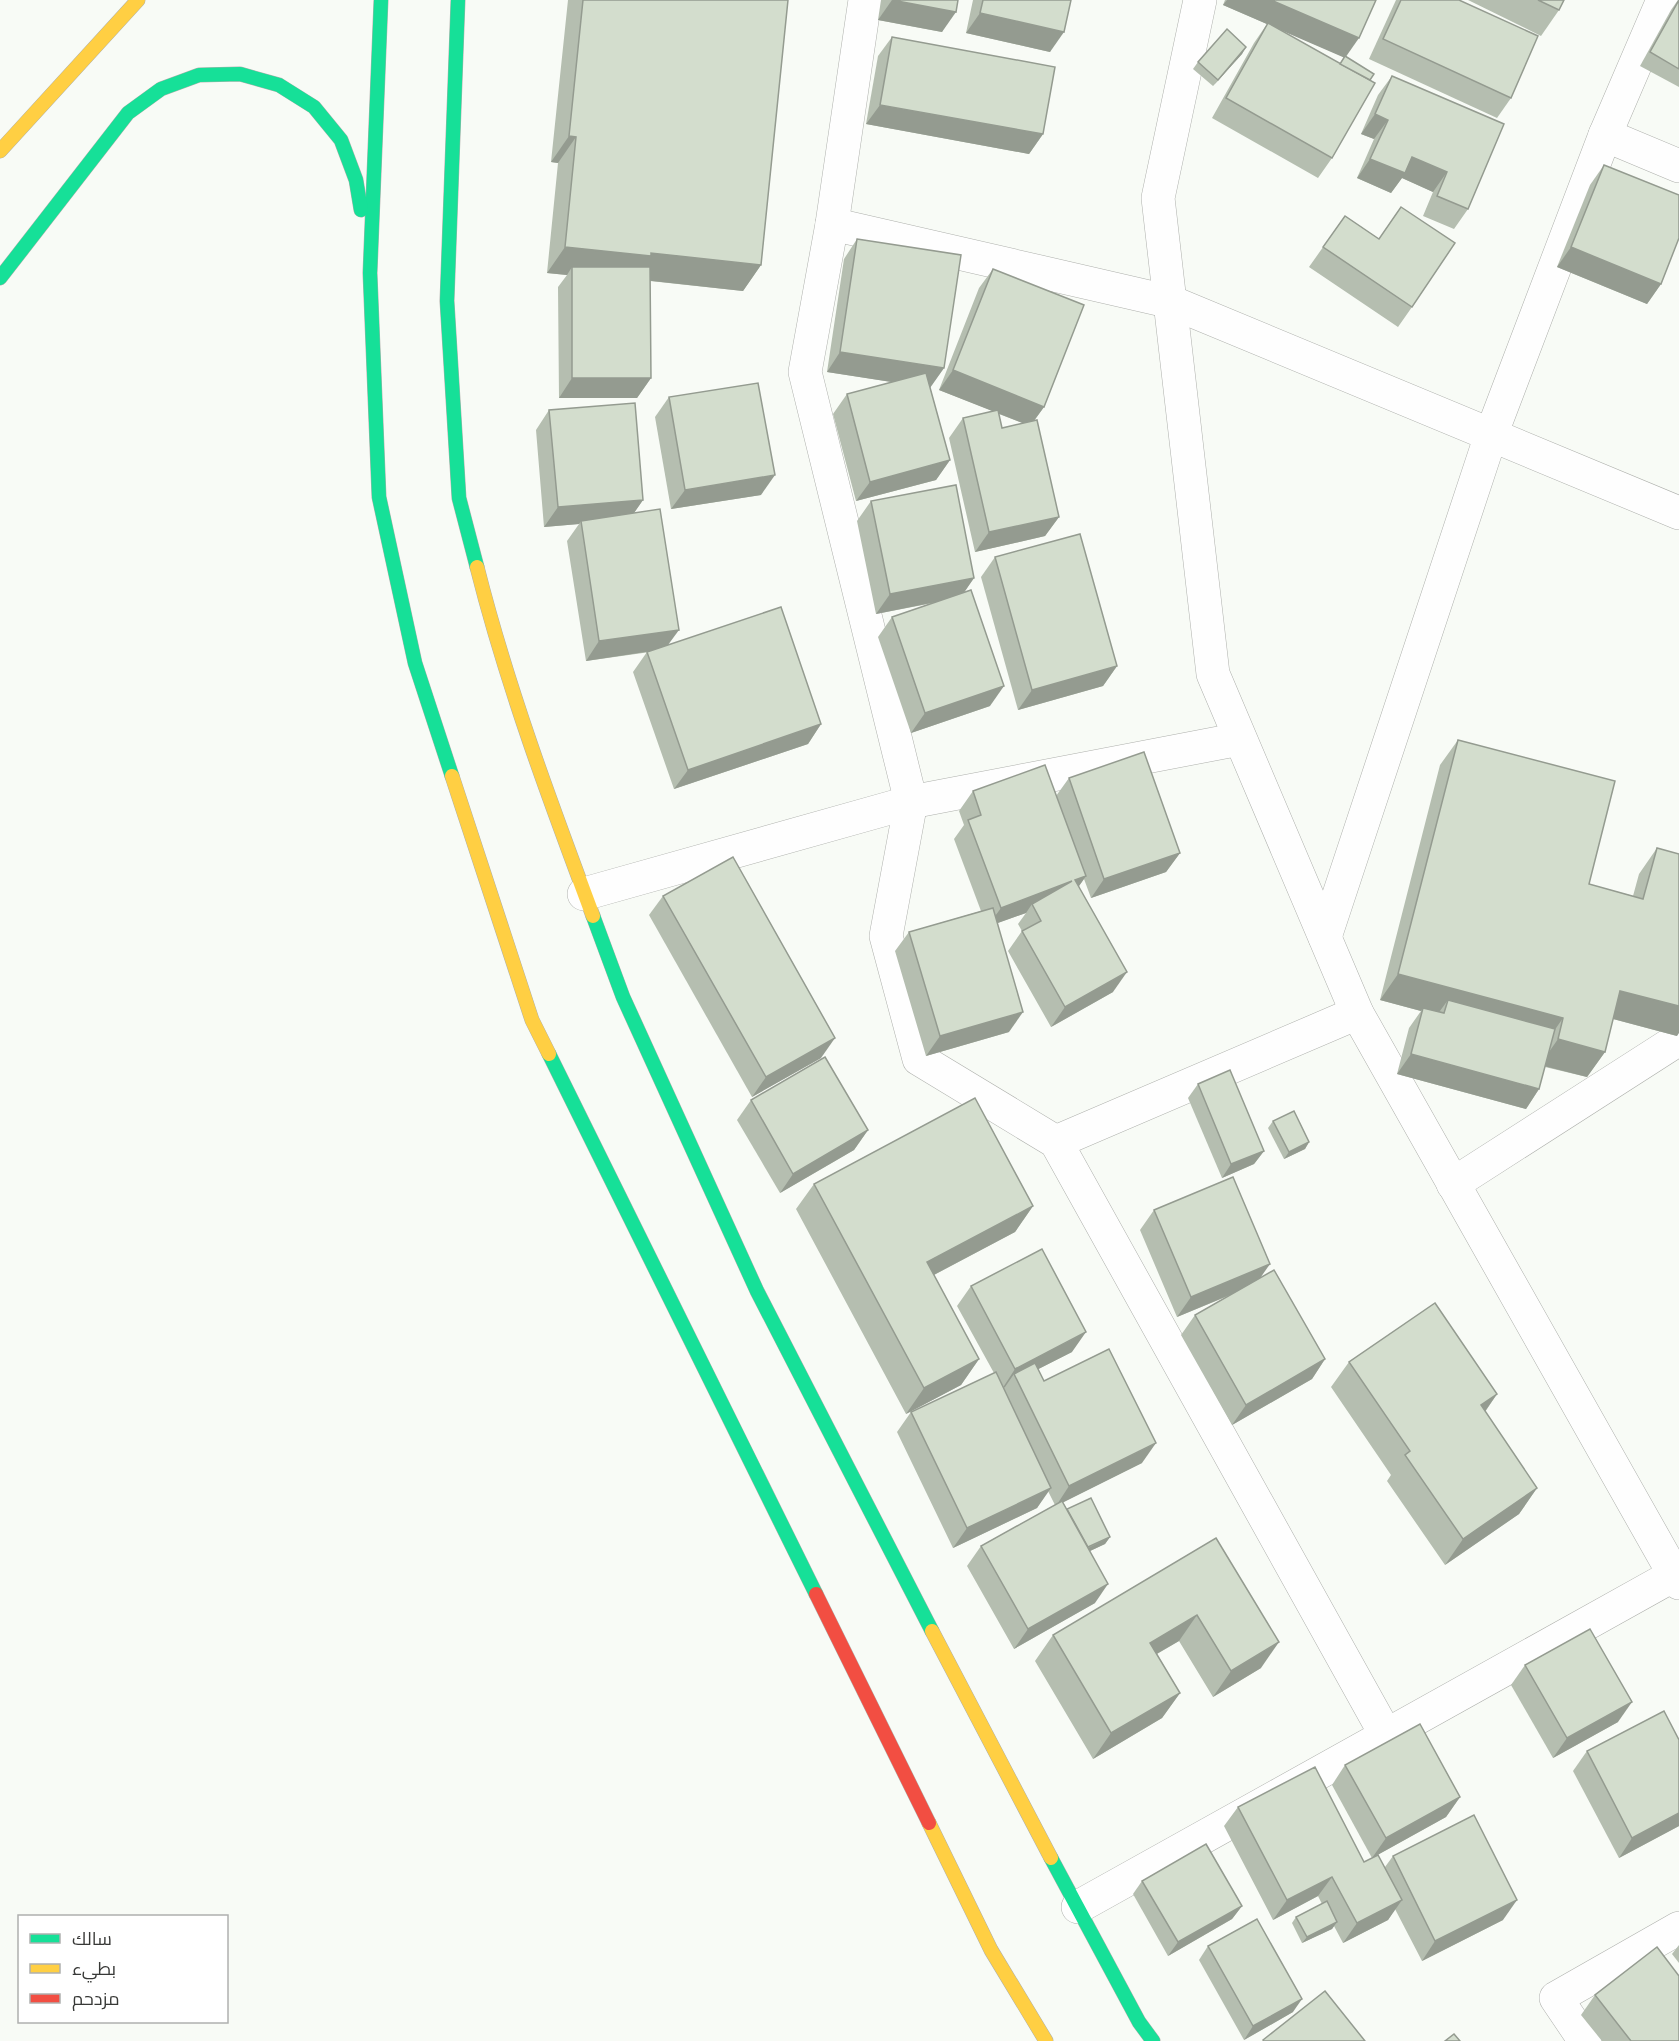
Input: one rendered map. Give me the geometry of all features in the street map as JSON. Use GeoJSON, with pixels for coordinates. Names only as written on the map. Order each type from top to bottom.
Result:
{"type":"FeatureCollection","features":[{"type":"Feature","properties":{"kind":"main road"},"geometry":{"type":"LineString","coordinates":[[0,151],[138,0]]}},
{"type":"Feature","properties":{"kind":"main road"},"geometry":{"type":"LineString","coordinates":[[381,0],[370,273],[379,496],[415,663],[532,1020],[694,1344],[991,1950],[1046,2041]]}},
{"type":"Feature","properties":{"kind":"main road"},"geometry":{"type":"LineString","coordinates":[[458,0],[447,301],[459,498],[493,631],[546,790],[623,997],[757,1291],[978,1722],[1139,2022],[1153,2041]]}},
{"type":"Feature","properties":{"kind":"main road"},"geometry":{"type":"LineString","coordinates":[[0,278],[128,113],[160,89],[199,75],[240,74],[279,85],[314,107],[341,140],[356,180],[370,273]]}},
{"type":"Feature","properties":{"kind":"street"},"geometry":{"type":"LineString","coordinates":[[866,0],[832,224],[806,372],[911,802],[886,936],[919,1059],[1056,1142],[1386,1736]]}},
{"type":"Feature","properties":{"kind":"street"},"geometry":{"type":"LineString","coordinates":[[1078,1907],[1386,1736],[1677,1579],[1357,1013],[1213,674],[1158,198],[1200,0]]}},
{"type":"Feature","properties":{"kind":"street"},"geometry":{"type":"LineString","coordinates":[[1324,937],[1491,435],[1605,135],[1663,0]]}},
{"type":"Feature","properties":{"kind":"street"},"geometry":{"type":"LineString","coordinates":[[1605,135],[1679,166]]}},
{"type":"Feature","properties":{"kind":"street"},"geometry":{"type":"LineString","coordinates":[[832,224],[1171,303],[1679,513]]}},
{"type":"Feature","properties":{"kind":"street"},"geometry":{"type":"LineString","coordinates":[[584,894],[911,802],[1240,739]]}},
{"type":"Feature","properties":{"kind":"street"},"geometry":{"type":"LineString","coordinates":[[1056,1142],[1357,1013]]}},
{"type":"Feature","properties":{"kind":"street"},"geometry":{"type":"LineString","coordinates":[[1453,1184],[1679,1039]]}},
{"type":"Feature","properties":{"kind":"street"},"geometry":{"type":"LineString","coordinates":[[1585,2041],[1556,1998],[1679,1928]]}},
{"type":"Feature","properties":{"kind":"building"},"geometry":{"type":"Polygon","coordinates":[[[583,0],[788,0],[761,265],[651,253],[651,256],[565,247],[576,137],[569,136],[583,0]]]}},
{"type":"Feature","properties":{"kind":"building"},"geometry":{"type":"Polygon","coordinates":[[[892,0],[958,0],[956,12],[892,0]]]}},
{"type":"Feature","properties":{"kind":"building"},"geometry":{"type":"Polygon","coordinates":[[[983,0],[1071,0],[1064,32],[980,13],[983,0]]]}},
{"type":"Feature","properties":{"kind":"building"},"geometry":{"type":"Polygon","coordinates":[[[1271,0],[1376,0],[1359,38],[1271,0]]]}},
{"type":"Feature","properties":{"kind":"building"},"geometry":{"type":"Polygon","coordinates":[[[1401,0],[1459,0],[1538,36],[1511,98],[1383,39],[1401,0]]]}},
{"type":"Feature","properties":{"kind":"building"},"geometry":{"type":"Polygon","coordinates":[[[1538,0],[1564,0],[1559,10],[1538,0]]]}},
{"type":"Feature","properties":{"kind":"building"},"geometry":{"type":"Polygon","coordinates":[[[1679,0],[1679,69],[1650,52],[1679,0]]]}},
{"type":"Feature","properties":{"kind":"building"},"geometry":{"type":"Polygon","coordinates":[[[1268,23],[1375,83],[1332,158],[1226,98],[1268,23]]]}},
{"type":"Feature","properties":{"kind":"building"},"geometry":{"type":"Polygon","coordinates":[[[1227,29],[1246,47],[1218,80],[1198,62],[1227,29]]]}},
{"type":"Feature","properties":{"kind":"building"},"geometry":{"type":"Polygon","coordinates":[[[892,37],[1055,67],[1043,134],[880,105],[892,37]]]}},
{"type":"Feature","properties":{"kind":"building"},"geometry":{"type":"Polygon","coordinates":[[[1345,56],[1374,74],[1370,80],[1340,64],[1345,56]]]}},
{"type":"Feature","properties":{"kind":"building"},"geometry":{"type":"Polygon","coordinates":[[[1392,76],[1504,124],[1468,209],[1437,196],[1447,172],[1412,157],[1405,173],[1370,159],[1388,120],[1375,114],[1392,76]]]}},
{"type":"Feature","properties":{"kind":"building"},"geometry":{"type":"Polygon","coordinates":[[[1604,165],[1679,195],[1679,238],[1661,284],[1571,247],[1604,165]]]}},
{"type":"Feature","properties":{"kind":"building"},"geometry":{"type":"Polygon","coordinates":[[[1401,207],[1455,243],[1412,307],[1323,247],[1345,216],[1379,239],[1401,207]]]}},
{"type":"Feature","properties":{"kind":"building"},"geometry":{"type":"Polygon","coordinates":[[[857,239],[961,255],[944,368],[840,352],[857,239]]]}},
{"type":"Feature","properties":{"kind":"building"},"geometry":{"type":"Polygon","coordinates":[[[572,267],[650,267],[651,378],[572,378],[572,267]]]}},
{"type":"Feature","properties":{"kind":"building"},"geometry":{"type":"Polygon","coordinates":[[[993,269],[1084,305],[1044,407],[953,370],[993,269]]]}},
{"type":"Feature","properties":{"kind":"building"},"geometry":{"type":"Polygon","coordinates":[[[926,373],[950,460],[870,482],[847,394],[926,373]]]}},
{"type":"Feature","properties":{"kind":"building"},"geometry":{"type":"Polygon","coordinates":[[[758,383],[775,475],[685,490],[669,397],[758,383]]]}},
{"type":"Feature","properties":{"kind":"building"},"geometry":{"type":"Polygon","coordinates":[[[635,403],[643,500],[558,507],[549,410],[635,403]]]}},
{"type":"Feature","properties":{"kind":"building"},"geometry":{"type":"Polygon","coordinates":[[[998,410],[1002,428],[1037,420],[1059,517],[989,532],[963,418],[998,410]]]}},
{"type":"Feature","properties":{"kind":"building"},"geometry":{"type":"Polygon","coordinates":[[[956,485],[974,578],[890,594],[871,501],[956,485]]]}},
{"type":"Feature","properties":{"kind":"building"},"geometry":{"type":"Polygon","coordinates":[[[660,509],[679,630],[599,641],[581,521],[660,509]]]}},
{"type":"Feature","properties":{"kind":"building"},"geometry":{"type":"Polygon","coordinates":[[[1080,534],[1117,666],[1032,690],[995,557],[1080,534]]]}},
{"type":"Feature","properties":{"kind":"building"},"geometry":{"type":"Polygon","coordinates":[[[971,590],[1004,686],[925,713],[892,617],[971,590]]]}},
{"type":"Feature","properties":{"kind":"building"},"geometry":{"type":"Polygon","coordinates":[[[781,607],[821,724],[688,770],[647,652],[781,607]]]}},
{"type":"Feature","properties":{"kind":"building"},"geometry":{"type":"Polygon","coordinates":[[[1458,740],[1615,781],[1589,884],[1643,899],[1657,848],[1679,854],[1679,1006],[1620,991],[1605,1052],[1558,1039],[1563,1018],[1398,974],[1458,740]]]}},
{"type":"Feature","properties":{"kind":"building"},"geometry":{"type":"Polygon","coordinates":[[[1144,752],[1180,853],[1104,879],[1069,778],[1144,752]]]}},
{"type":"Feature","properties":{"kind":"building"},"geometry":{"type":"Polygon","coordinates":[[[1045,765],[1086,876],[1075,880],[1127,972],[1065,1007],[1022,931],[1041,921],[1032,904],[1072,881],[1001,908],[968,820],[981,815],[973,791],[1045,765]]]}},
{"type":"Feature","properties":{"kind":"building"},"geometry":{"type":"Polygon","coordinates":[[[733,857],[835,1038],[766,1077],[663,896],[733,857]]]}},
{"type":"Feature","properties":{"kind":"building"},"geometry":{"type":"Polygon","coordinates":[[[993,908],[1023,1012],[940,1036],[909,932],[993,908]]]}},
{"type":"Feature","properties":{"kind":"building"},"geometry":{"type":"Polygon","coordinates":[[[1448,1000],[1555,1029],[1539,1089],[1411,1054],[1423,1008],[1444,1013],[1448,1000]]]}},
{"type":"Feature","properties":{"kind":"building"},"geometry":{"type":"Polygon","coordinates":[[[825,1057],[868,1130],[793,1174],[751,1100],[825,1057]]]}},
{"type":"Feature","properties":{"kind":"building"},"geometry":{"type":"Polygon","coordinates":[[[1230,1070],[1264,1151],[1231,1164],[1198,1084],[1230,1070]]]}},
{"type":"Feature","properties":{"kind":"building"},"geometry":{"type":"Polygon","coordinates":[[[975,1098],[1033,1206],[927,1262],[979,1359],[924,1388],[814,1184],[975,1098]]]}},
{"type":"Feature","properties":{"kind":"building"},"geometry":{"type":"Polygon","coordinates":[[[1294,1111],[1309,1142],[1289,1152],[1273,1121],[1294,1111]]]}},
{"type":"Feature","properties":{"kind":"building"},"geometry":{"type":"Polygon","coordinates":[[[1233,1177],[1270,1264],[1191,1297],[1154,1210],[1233,1177]]]}},
{"type":"Feature","properties":{"kind":"building"},"geometry":{"type":"Polygon","coordinates":[[[1042,1249],[1086,1332],[1015,1369],[971,1286],[1042,1249]]]}},
{"type":"Feature","properties":{"kind":"building"},"geometry":{"type":"Polygon","coordinates":[[[1274,1270],[1325,1359],[1246,1405],[1195,1315],[1274,1270]]]}},
{"type":"Feature","properties":{"kind":"building"},"geometry":{"type":"Polygon","coordinates":[[[1435,1303],[1497,1394],[1481,1405],[1537,1488],[1463,1539],[1405,1455],[1410,1451],[1349,1362],[1435,1303]]]}},
{"type":"Feature","properties":{"kind":"building"},"geometry":{"type":"Polygon","coordinates":[[[1109,1349],[1156,1443],[1069,1486],[1014,1374],[1035,1363],[1044,1381],[1109,1349]]]}},
{"type":"Feature","properties":{"kind":"building"},"geometry":{"type":"Polygon","coordinates":[[[996,1372],[1051,1488],[967,1528],[911,1412],[996,1372]]]}},
{"type":"Feature","properties":{"kind":"building"},"geometry":{"type":"Polygon","coordinates":[[[1091,1498],[1110,1537],[1088,1547],[1067,1509],[1091,1498]]]}},
{"type":"Feature","properties":{"kind":"building"},"geometry":{"type":"Polygon","coordinates":[[[1062,1501],[1108,1584],[1028,1629],[981,1546],[1062,1501]]]}},
{"type":"Feature","properties":{"kind":"building"},"geometry":{"type":"Polygon","coordinates":[[[1216,1538],[1279,1642],[1231,1671],[1197,1615],[1150,1643],[1180,1693],[1111,1733],[1053,1635],[1216,1538]]]}},
{"type":"Feature","properties":{"kind":"building"},"geometry":{"type":"Polygon","coordinates":[[[1590,1629],[1632,1702],[1567,1738],[1525,1665],[1590,1629]]]}},
{"type":"Feature","properties":{"kind":"building"},"geometry":{"type":"Polygon","coordinates":[[[1664,1711],[1679,1740],[1679,1813],[1632,1838],[1587,1751],[1664,1711]]]}},
{"type":"Feature","properties":{"kind":"building"},"geometry":{"type":"Polygon","coordinates":[[[1420,1724],[1460,1797],[1386,1838],[1345,1765],[1420,1724]]]}},
{"type":"Feature","properties":{"kind":"building"},"geometry":{"type":"Polygon","coordinates":[[[1315,1767],[1364,1862],[1378,1855],[1402,1900],[1357,1923],[1332,1877],[1287,1900],[1238,1807],[1315,1767]]]}},
{"type":"Feature","properties":{"kind":"building"},"geometry":{"type":"Polygon","coordinates":[[[1474,1815],[1517,1900],[1435,1941],[1393,1856],[1474,1815]]]}},
{"type":"Feature","properties":{"kind":"building"},"geometry":{"type":"Polygon","coordinates":[[[1206,1844],[1242,1906],[1178,1942],[1142,1881],[1206,1844]]]}},
{"type":"Feature","properties":{"kind":"building"},"geometry":{"type":"Polygon","coordinates":[[[1327,1901],[1337,1922],[1307,1937],[1296,1917],[1327,1901]]]}},
{"type":"Feature","properties":{"kind":"building"},"geometry":{"type":"Polygon","coordinates":[[[1257,1919],[1302,1999],[1253,2026],[1208,1946],[1257,1919]]]}},
{"type":"Feature","properties":{"kind":"building"},"geometry":{"type":"Polygon","coordinates":[[[1657,1947],[1679,1976],[1679,2041],[1631,2041],[1595,1995],[1657,1947]]]}},
{"type":"Feature","properties":{"kind":"building"},"geometry":{"type":"Polygon","coordinates":[[[1325,1991],[1365,2041],[1263,2040],[1325,1991]]]}},
{"type":"Feature","properties":{"kind":"building"},"geometry":{"type":"Polygon","coordinates":[[[1454,2034],[1460,2041],[1445,2041],[1454,2034]]]}},
{"type":"Feature","properties":{"kind":"traffic: fast"},"geometry":{"type":"LineString","coordinates":[[381,0],[370,273],[379,497],[415,663],[452,776]]}},
{"type":"Feature","properties":{"kind":"traffic: fast"},"geometry":{"type":"LineString","coordinates":[[458,0],[447,301],[459,498],[477,567]]}},
{"type":"Feature","properties":{"kind":"traffic: fast"},"geometry":{"type":"LineString","coordinates":[[0,278],[128,113],[161,89],[199,75],[240,74],[279,85],[314,107],[341,140],[356,180],[361,210]]}},
{"type":"Feature","properties":{"kind":"traffic: fast"},"geometry":{"type":"LineString","coordinates":[[593,916],[623,997],[757,1291],[932,1631]]}},
{"type":"Feature","properties":{"kind":"traffic: fast"},"geometry":{"type":"LineString","coordinates":[[549,1054],[816,1594]]}},
{"type":"Feature","properties":{"kind":"traffic: fast"},"geometry":{"type":"LineString","coordinates":[[1051,1858],[1139,2022],[1153,2041]]}},
{"type":"Feature","properties":{"kind":"traffic: slow"},"geometry":{"type":"LineString","coordinates":[[0,151],[138,0]]}},
{"type":"Feature","properties":{"kind":"traffic: slow"},"geometry":{"type":"LineString","coordinates":[[477,567],[516,699],[593,916]]}},
{"type":"Feature","properties":{"kind":"traffic: slow"},"geometry":{"type":"LineString","coordinates":[[452,776],[532,1020],[549,1054]]}},
{"type":"Feature","properties":{"kind":"traffic: slow"},"geometry":{"type":"LineString","coordinates":[[932,1631],[1051,1858]]}},
{"type":"Feature","properties":{"kind":"traffic: slow"},"geometry":{"type":"LineString","coordinates":[[929,1823],[991,1950],[1046,2041]]}},
{"type":"Feature","properties":{"kind":"traffic: jam"},"geometry":{"type":"LineString","coordinates":[[816,1594],[929,1823]]}}]}
